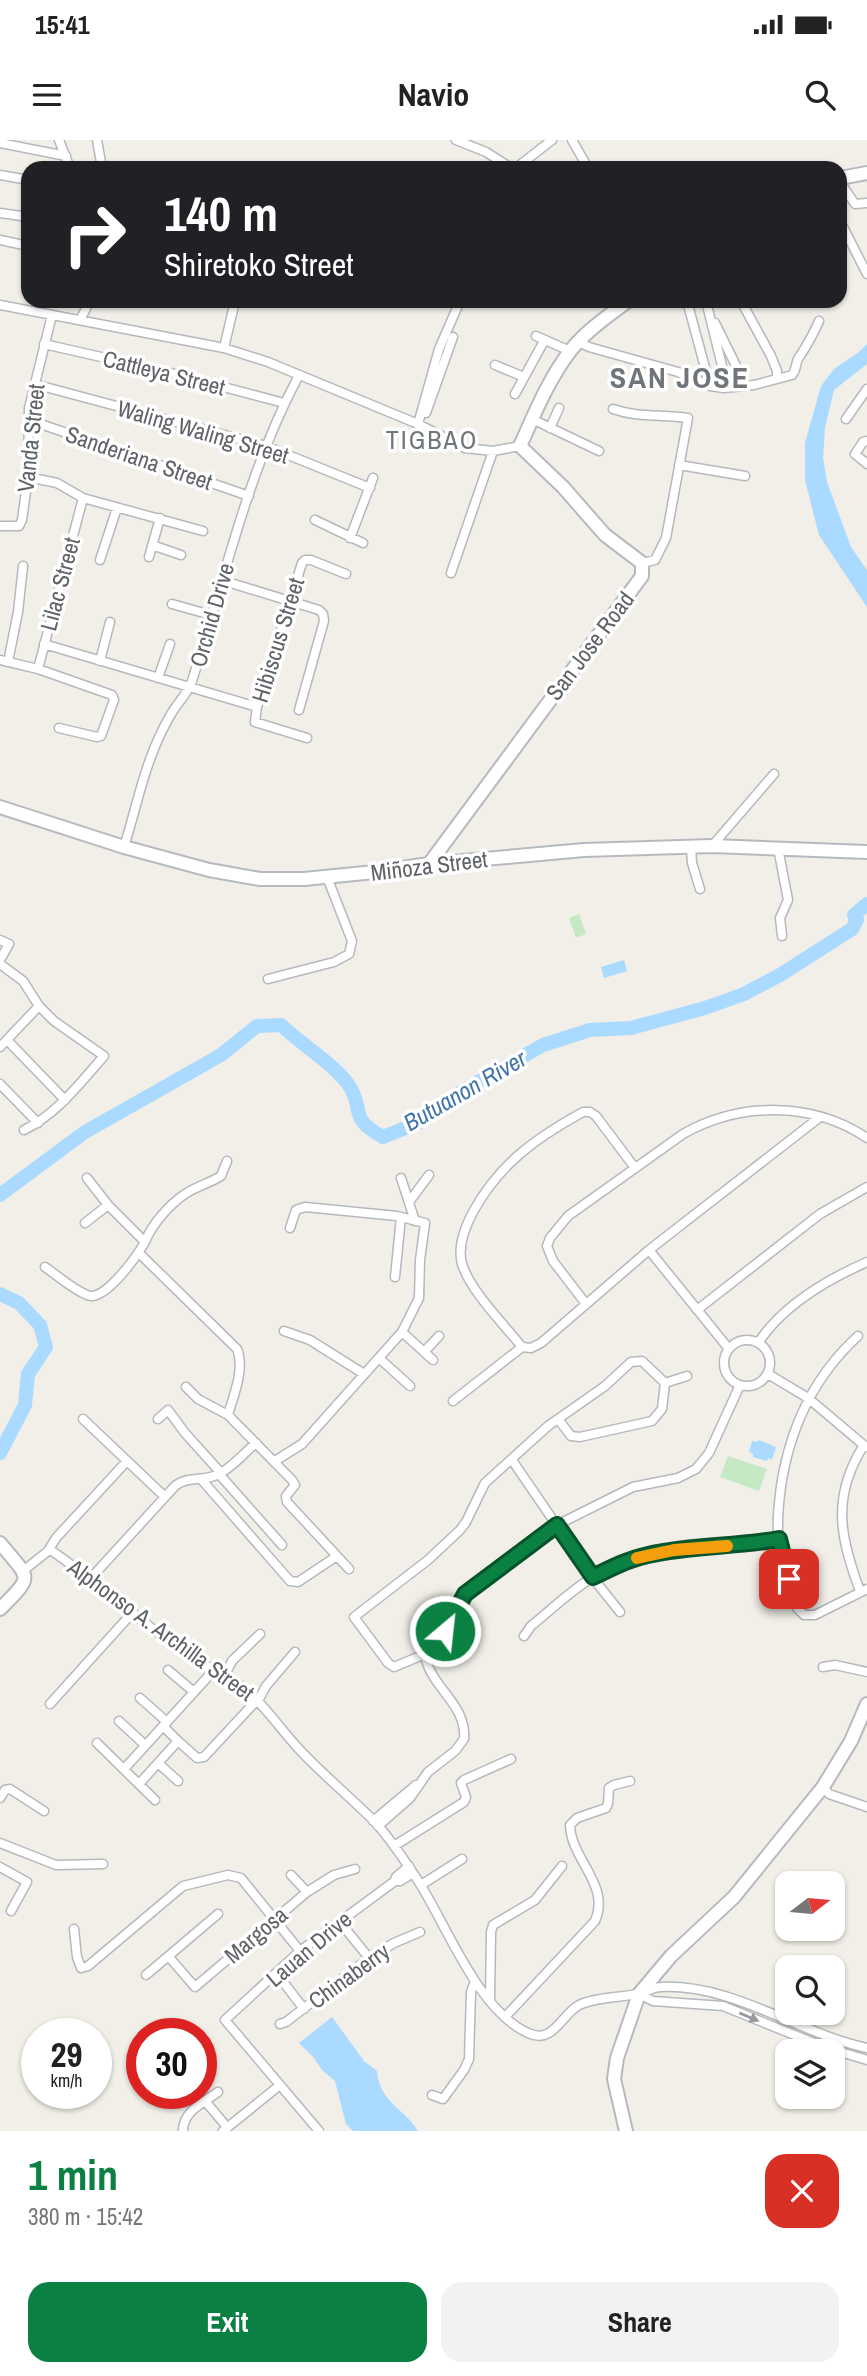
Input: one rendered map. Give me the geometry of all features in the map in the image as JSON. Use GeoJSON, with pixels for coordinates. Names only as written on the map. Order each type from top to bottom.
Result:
{"type":"FeatureCollection","features":[{"type":"Feature","properties":{"kind":"street"},"geometry":{"type":"LineString","coordinates":[[59,140],[68,161]]}},
{"type":"Feature","properties":{"kind":"street"},"geometry":{"type":"LineString","coordinates":[[97,140],[101,161]]}},
{"type":"Feature","properties":{"kind":"street"},"geometry":{"type":"LineString","coordinates":[[456,140],[501,161]]}},
{"type":"Feature","properties":{"kind":"street"},"geometry":{"type":"LineString","coordinates":[[523,161],[552,140]]}},
{"type":"Feature","properties":{"kind":"street"},"geometry":{"type":"LineString","coordinates":[[572,140],[584,161]]}},
{"type":"Feature","properties":{"kind":"street"},"geometry":{"type":"LineString","coordinates":[[0,142],[66,156]]}},
{"type":"Feature","properties":{"kind":"street"},"geometry":{"type":"LineString","coordinates":[[847,178],[867,173]]}},
{"type":"Feature","properties":{"kind":"street"},"geometry":{"type":"LineString","coordinates":[[0,175],[21,179]]}},
{"type":"Feature","properties":{"kind":"street"},"geometry":{"type":"LineString","coordinates":[[847,191],[855,204],[867,203]]}},
{"type":"Feature","properties":{"kind":"street"},"geometry":{"type":"LineString","coordinates":[[0,213],[21,215]]}},
{"type":"Feature","properties":{"kind":"street"},"geometry":{"type":"LineString","coordinates":[[847,235],[867,274]]}},
{"type":"Feature","properties":{"kind":"street"},"geometry":{"type":"LineString","coordinates":[[0,240],[21,244]]}},
{"type":"Feature","properties":{"kind":"street"},"geometry":{"type":"LineString","coordinates":[[0,305],[224,348],[268,362],[420,425],[466,448],[493,450],[520,446],[532,419],[574,346],[619,308]]}},
{"type":"Feature","properties":{"kind":"street"},"geometry":{"type":"LineString","coordinates":[[80,320],[86,308]]}},
{"type":"Feature","properties":{"kind":"street"},"geometry":{"type":"LineString","coordinates":[[224,348],[233,308]]}},
{"type":"Feature","properties":{"kind":"street"},"geometry":{"type":"LineString","coordinates":[[420,425],[439,349],[457,308]]}},
{"type":"Feature","properties":{"kind":"street"},"geometry":{"type":"LineString","coordinates":[[689,308],[710,386]]}},
{"type":"Feature","properties":{"kind":"street"},"geometry":{"type":"LineString","coordinates":[[708,308],[726,382]]}},
{"type":"Feature","properties":{"kind":"street"},"geometry":{"type":"LineString","coordinates":[[709,308],[743,380]]}},
{"type":"Feature","properties":{"kind":"street"},"geometry":{"type":"LineString","coordinates":[[744,308],[771,356],[777,379]]}},
{"type":"Feature","properties":{"kind":"street","name":"Vanda Street"},"geometry":{"type":"LineString","coordinates":[[0,526],[19,526],[22,520],[28,477],[29,408],[52,315]]}},
{"type":"Feature","properties":{"kind":"street"},"geometry":{"type":"LineString","coordinates":[[515,394],[540,338],[589,347],[678,372],[710,386],[734,387],[794,373],[797,361],[804,353],[819,321]]}},
{"type":"Feature","properties":{"kind":"street"},"geometry":{"type":"LineString","coordinates":[[420,425],[453,337]]}},
{"type":"Feature","properties":{"kind":"street","name":"Cattleya Street"},"geometry":{"type":"LineString","coordinates":[[44,344],[167,372],[284,403]]}},
{"type":"Feature","properties":{"kind":"street"},"geometry":{"type":"LineString","coordinates":[[495,365],[524,377]]}},
{"type":"Feature","properties":{"kind":"street"},"geometry":{"type":"LineString","coordinates":[[723,368],[736,365]]}},
{"type":"Feature","properties":{"kind":"street","name":"Orchid Drive"},"geometry":{"type":"LineString","coordinates":[[124,848],[153,753],[175,708],[190,687],[249,496],[284,403],[297,379]]}},
{"type":"Feature","properties":{"kind":"street","name":"Waling Waling Street"},"geometry":{"type":"LineString","coordinates":[[34,384],[267,446],[370,488]]}},
{"type":"Feature","properties":{"kind":"street"},"geometry":{"type":"LineString","coordinates":[[846,419],[867,389]]}},
{"type":"Feature","properties":{"kind":"street"},"geometry":{"type":"LineString","coordinates":[[550,428],[559,408]]}},
{"type":"Feature","properties":{"kind":"street"},"geometry":{"type":"LineString","coordinates":[[613,409],[638,416],[666,414],[688,418],[666,538],[654,560],[642,563]]}},
{"type":"Feature","properties":{"kind":"street"},"geometry":{"type":"LineString","coordinates":[[532,419],[599,451]]}},
{"type":"Feature","properties":{"kind":"street","name":"Sanderiana Street"},"geometry":{"type":"LineString","coordinates":[[29,420],[249,496]]}},
{"type":"Feature","properties":{"kind":"street"},"geometry":{"type":"LineString","coordinates":[[867,441],[863,442],[855,454],[867,464]]}},
{"type":"Feature","properties":{"kind":"street","name":"San Jose Road"},"geometry":{"type":"LineString","coordinates":[[429,864],[642,576],[642,563],[605,536],[563,487],[520,446]]}},
{"type":"Feature","properties":{"kind":"street"},"geometry":{"type":"LineString","coordinates":[[451,573],[493,450]]}},
{"type":"Feature","properties":{"kind":"street"},"geometry":{"type":"LineString","coordinates":[[679,465],[745,476]]}},
{"type":"Feature","properties":{"kind":"street"},"geometry":{"type":"LineString","coordinates":[[28,477],[57,483],[83,498],[204,531]]}},
{"type":"Feature","properties":{"kind":"street"},"geometry":{"type":"LineString","coordinates":[[350,538],[373,478]]}},
{"type":"Feature","properties":{"kind":"street","name":"Lilac Street"},"geometry":{"type":"LineString","coordinates":[[38,669],[83,498]]}},
{"type":"Feature","properties":{"kind":"street"},"geometry":{"type":"LineString","coordinates":[[100,560],[117,508]]}},
{"type":"Feature","properties":{"kind":"street"},"geometry":{"type":"LineString","coordinates":[[149,557],[160,518]]}},
{"type":"Feature","properties":{"kind":"street"},"geometry":{"type":"LineString","coordinates":[[315,520],[363,543]]}},
{"type":"Feature","properties":{"kind":"street"},"geometry":{"type":"LineString","coordinates":[[152,545],[181,555]]}},
{"type":"Feature","properties":{"kind":"street","name":"Hibiscus Street"},"geometry":{"type":"LineString","coordinates":[[307,738],[255,722],[257,707],[302,563],[311,560],[346,574]]}},
{"type":"Feature","properties":{"kind":"street"},"geometry":{"type":"LineString","coordinates":[[23,566],[18,612],[4,661],[38,669],[110,694],[114,700],[101,736],[59,728]]}},
{"type":"Feature","properties":{"kind":"street"},"geometry":{"type":"LineString","coordinates":[[221,580],[319,610],[323,614],[324,621],[299,710]]}},
{"type":"Feature","properties":{"kind":"street"},"geometry":{"type":"LineString","coordinates":[[172,604],[211,615]]}},
{"type":"Feature","properties":{"kind":"street"},"geometry":{"type":"LineString","coordinates":[[100,660],[110,622]]}},
{"type":"Feature","properties":{"kind":"street"},"geometry":{"type":"LineString","coordinates":[[44,644],[257,707]]}},
{"type":"Feature","properties":{"kind":"street"},"geometry":{"type":"LineString","coordinates":[[158,678],[170,644]]}},
{"type":"Feature","properties":{"kind":"street"},"geometry":{"type":"LineString","coordinates":[[712,846],[774,774]]}},
{"type":"Feature","properties":{"kind":"street","name":"Miñoza Street"},"geometry":{"type":"LineString","coordinates":[[1,810],[124,848],[209,870],[260,879],[327,877],[429,864],[584,850],[712,846],[867,852]]}},
{"type":"Feature","properties":{"kind":"street"},"geometry":{"type":"LineString","coordinates":[[691,847],[699,889]]}},
{"type":"Feature","properties":{"kind":"street"},"geometry":{"type":"LineString","coordinates":[[778,848],[788,900],[780,913],[782,936]]}},
{"type":"Feature","properties":{"kind":"street"},"geometry":{"type":"LineString","coordinates":[[268,979],[334,962],[349,954],[352,941],[327,877]]}},
{"type":"Feature","properties":{"kind":"street"},"geometry":{"type":"LineString","coordinates":[[0,940],[9,944],[0,962],[23,981],[39,1006],[54,1021],[104,1056],[65,1100],[38,1123],[24,1130]]}},
{"type":"Feature","properties":{"kind":"street"},"geometry":{"type":"LineString","coordinates":[[39,1006],[3,1044],[65,1100]]}},
{"type":"Feature","properties":{"kind":"street"},"geometry":{"type":"LineString","coordinates":[[0,1084],[38,1123]]}},
{"type":"Feature","properties":{"kind":"street"},"geometry":{"type":"LineString","coordinates":[[586,1304],[553,1261],[547,1246],[550,1237],[568,1216],[683,1134],[700,1124],[721,1117],[782,1110],[836,1121],[867,1138]]}},
{"type":"Feature","properties":{"kind":"street"},"geometry":{"type":"LineString","coordinates":[[635,1168],[596,1116],[583,1112],[527,1148],[502,1170],[484,1193],[462,1238],[462,1262],[476,1290],[522,1347],[528,1348],[541,1343],[649,1250],[820,1116]]}},
{"type":"Feature","properties":{"kind":"street"},"geometry":{"type":"LineString","coordinates":[[45,1267],[88,1296],[97,1296],[110,1287],[139,1254],[149,1232],[170,1207],[185,1194],[221,1176],[227,1161]]}},
{"type":"Feature","properties":{"kind":"street"},"geometry":{"type":"LineString","coordinates":[[409,1202],[429,1175]]}},
{"type":"Feature","properties":{"kind":"street"},"geometry":{"type":"LineString","coordinates":[[87,1178],[108,1205],[145,1242]]}},
{"type":"Feature","properties":{"kind":"street"},"geometry":{"type":"LineString","coordinates":[[401,1178],[415,1221]]}},
{"type":"Feature","properties":{"kind":"street"},"geometry":{"type":"LineString","coordinates":[[697,1310],[820,1214],[867,1187]]}},
{"type":"Feature","properties":{"kind":"street"},"geometry":{"type":"LineString","coordinates":[[85,1223],[108,1205]]}},
{"type":"Feature","properties":{"kind":"street"},"geometry":{"type":"LineString","coordinates":[[275,1461],[302,1444],[402,1332],[419,1298],[425,1223],[401,1217],[305,1208],[296,1210],[290,1228]]}},
{"type":"Feature","properties":{"kind":"street"},"geometry":{"type":"LineString","coordinates":[[395,1277],[401,1217]]}},
{"type":"Feature","properties":{"kind":"street"},"geometry":{"type":"LineString","coordinates":[[649,1250],[729,1349]]}},
{"type":"Feature","properties":{"kind":"street"},"geometry":{"type":"LineString","coordinates":[[139,1254],[237,1349],[241,1358],[240,1370],[228,1415]]}},
{"type":"Feature","properties":{"kind":"street"},"geometry":{"type":"LineString","coordinates":[[758,1343],[785,1311],[805,1296],[867,1262]]}},
{"type":"Feature","properties":{"kind":"street"},"geometry":{"type":"LineString","coordinates":[[284,1331],[310,1340],[364,1374]]}},
{"type":"Feature","properties":{"kind":"street"},"geometry":{"type":"LineString","coordinates":[[402,1332],[433,1360]]}},
{"type":"Feature","properties":{"kind":"street"},"geometry":{"type":"LineString","coordinates":[[424,1352],[439,1336]]}},
{"type":"Feature","properties":{"kind":"street"},"geometry":{"type":"LineString","coordinates":[[768,1374],[808,1398],[865,1447],[846,1479],[842,1508],[843,1535],[850,1566],[863,1590],[815,1615],[804,1615],[797,1608],[779,1539],[779,1503],[784,1463],[808,1398],[840,1353],[858,1336]]}},
{"type":"Feature","properties":{"kind":"street"},"geometry":{"type":"LineString","coordinates":[[743,1341],[758,1343],[769,1356],[768,1374],[756,1385],[740,1385],[726,1370],[729,1349],[743,1341]]}},
{"type":"Feature","properties":{"kind":"street"},"geometry":{"type":"LineString","coordinates":[[453,1401],[522,1347]]}},
{"type":"Feature","properties":{"kind":"street"},"geometry":{"type":"LineString","coordinates":[[379,1358],[410,1386]]}},
{"type":"Feature","properties":{"kind":"street"},"geometry":{"type":"LineString","coordinates":[[666,1382],[646,1363],[635,1360],[558,1419],[485,1483],[460,1530],[428,1560],[354,1617],[387,1662],[394,1667],[425,1654],[445,1631],[465,1594],[557,1525],[634,1488],[678,1478],[696,1469],[709,1453],[740,1385]]}},
{"type":"Feature","properties":{"kind":"street"},"geometry":{"type":"LineString","coordinates":[[666,1382],[687,1376]]}},
{"type":"Feature","properties":{"kind":"street"},"geometry":{"type":"LineString","coordinates":[[558,1419],[571,1436],[580,1437],[652,1421],[662,1409],[666,1382]]}},
{"type":"Feature","properties":{"kind":"street"},"geometry":{"type":"LineString","coordinates":[[186,1387],[198,1399],[228,1415],[275,1461],[295,1485],[286,1496],[288,1502],[349,1569]]}},
{"type":"Feature","properties":{"kind":"street"},"geometry":{"type":"LineString","coordinates":[[158,1419],[168,1410],[174,1415],[185,1433],[282,1545]]}},
{"type":"Feature","properties":{"kind":"street"},"geometry":{"type":"LineString","coordinates":[[83,1419],[165,1497]]}},
{"type":"Feature","properties":{"kind":"street"},"geometry":{"type":"LineString","coordinates":[[91,1578],[175,1486],[183,1480],[201,1479],[220,1473],[256,1443]]}},
{"type":"Feature","properties":{"kind":"street"},"geometry":{"type":"LineString","coordinates":[[512,1460],[620,1612]]}},
{"type":"Feature","properties":{"kind":"street"},"geometry":{"type":"LineString","coordinates":[[0,1609],[23,1586],[24,1575],[127,1461]]}},
{"type":"Feature","properties":{"kind":"street"},"geometry":{"type":"LineString","coordinates":[[201,1479],[290,1581],[298,1582],[337,1556]]}},
{"type":"Feature","properties":{"kind":"street"},"geometry":{"type":"LineString","coordinates":[[524,1636],[531,1626],[593,1577],[622,1563],[674,1550],[747,1545],[779,1539]]}},
{"type":"Feature","properties":{"kind":"street"},"geometry":{"type":"LineString","coordinates":[[0,1543],[24,1575]]}},
{"type":"Feature","properties":{"kind":"street","name":"Alphonso A. Archilla Street"},"geometry":{"type":"LineString","coordinates":[[48,1551],[52,1551],[91,1578],[186,1654],[225,1675],[258,1700],[297,1747],[376,1823]]}},
{"type":"Feature","properties":{"kind":"street"},"geometry":{"type":"LineString","coordinates":[[50,1704],[133,1612]]}},
{"type":"Feature","properties":{"kind":"street"},"geometry":{"type":"LineString","coordinates":[[225,1675],[232,1661],[260,1634]]}},
{"type":"Feature","properties":{"kind":"street"},"geometry":{"type":"LineString","coordinates":[[140,1698],[178,1741],[200,1759],[258,1700],[266,1686],[295,1652]]}},
{"type":"Feature","properties":{"kind":"street"},"geometry":{"type":"LineString","coordinates":[[425,1654],[430,1669],[457,1707],[465,1731],[460,1745],[418,1783],[410,1798],[376,1823],[421,1885],[475,1981],[505,2017],[528,2033],[544,2035],[557,2028],[577,2006],[589,2001],[639,1994],[659,1987],[697,1990],[746,2003],[783,2020],[867,2049]]}},
{"type":"Feature","properties":{"kind":"street"},"geometry":{"type":"LineString","coordinates":[[823,1667],[835,1665],[867,1672]]}},
{"type":"Feature","properties":{"kind":"street"},"geometry":{"type":"LineString","coordinates":[[124,1769],[215,1669]]}},
{"type":"Feature","properties":{"kind":"street"},"geometry":{"type":"LineString","coordinates":[[168,1670],[194,1692]]}},
{"type":"Feature","properties":{"kind":"street"},"geometry":{"type":"LineString","coordinates":[[626,2131],[614,2079],[617,2058],[639,1994],[663,1965],[734,1897],[823,1787],[851,1741],[867,1704]]}},
{"type":"Feature","properties":{"kind":"street"},"geometry":{"type":"LineString","coordinates":[[119,1721],[145,1745]]}},
{"type":"Feature","properties":{"kind":"street"},"geometry":{"type":"LineString","coordinates":[[139,1784],[178,1741]]}},
{"type":"Feature","properties":{"kind":"street"},"geometry":{"type":"LineString","coordinates":[[97,1743],[155,1800]]}},
{"type":"Feature","properties":{"kind":"street"},"geometry":{"type":"LineString","coordinates":[[394,1846],[464,1802],[466,1797],[461,1783],[464,1780],[511,1759]]}},
{"type":"Feature","properties":{"kind":"street"},"geometry":{"type":"LineString","coordinates":[[158,1763],[178,1781]]}},
{"type":"Feature","properties":{"kind":"street"},"geometry":{"type":"LineString","coordinates":[[505,2017],[595,1920],[600,1910],[598,1896],[573,1842],[570,1825],[577,1818],[606,1808],[609,1788],[630,1781]]}},
{"type":"Feature","properties":{"kind":"street"},"geometry":{"type":"LineString","coordinates":[[823,1787],[829,1794],[867,1807]]}},
{"type":"Feature","properties":{"kind":"street"},"geometry":{"type":"LineString","coordinates":[[0,1798],[5,1790],[10,1789],[44,1811]]}},
{"type":"Feature","properties":{"kind":"street"},"geometry":{"type":"LineString","coordinates":[[0,1843],[56,1864],[103,1864]]}},
{"type":"Feature","properties":{"kind":"street"},"geometry":{"type":"LineString","coordinates":[[421,1885],[462,1859]]}},
{"type":"Feature","properties":{"kind":"street"},"geometry":{"type":"LineString","coordinates":[[489,1999],[493,1925],[535,1900],[562,1866]]}},
{"type":"Feature","properties":{"kind":"street"},"geometry":{"type":"LineString","coordinates":[[0,1867],[27,1882],[11,1911]]}},
{"type":"Feature","properties":{"kind":"street","name":"Margosa"},"geometry":{"type":"LineString","coordinates":[[169,1957],[195,1987],[307,1892],[334,1875],[355,1869]]}},
{"type":"Feature","properties":{"kind":"street","name":"Lauan Drive"},"geometry":{"type":"LineString","coordinates":[[280,2085],[225,2020],[300,1951],[395,1881],[396,1877],[411,1870]]}},
{"type":"Feature","properties":{"kind":"street"},"geometry":{"type":"LineString","coordinates":[[74,1929],[81,1968],[88,1966],[183,1886],[228,1875],[241,1878],[300,1951]]}},
{"type":"Feature","properties":{"kind":"street"},"geometry":{"type":"LineString","coordinates":[[291,1875],[307,1892]]}},
{"type":"Feature","properties":{"kind":"street"},"geometry":{"type":"LineString","coordinates":[[146,1975],[219,1914]]}},
{"type":"Feature","properties":{"kind":"street"},"geometry":{"type":"LineString","coordinates":[[341,1922],[369,1958]]}},
{"type":"Feature","properties":{"kind":"street","name":"Chinaberry"},"geometry":{"type":"LineString","coordinates":[[280,2024],[304,2009],[369,1958],[420,1932]]}},
{"type":"Feature","properties":{"kind":"street"},"geometry":{"type":"LineString","coordinates":[[277,1973],[304,2009]]}},
{"type":"Feature","properties":{"kind":"street"},"geometry":{"type":"LineString","coordinates":[[432,2095],[443,2099],[468,2064],[471,1992],[475,1981]]}},
{"type":"Feature","properties":{"kind":"street"},"geometry":{"type":"LineString","coordinates":[[696,2004],[697,1990]]}},
{"type":"Feature","properties":{"kind":"street"},"geometry":{"type":"LineString","coordinates":[[639,1994],[653,2001],[723,2006],[824,2047],[867,2060]]}},
{"type":"Feature","properties":{"kind":"street"},"geometry":{"type":"LineString","coordinates":[[211,2109],[225,2129],[280,2085],[318,2131]]}},
{"type":"Feature","properties":{"kind":"street"},"geometry":{"type":"LineString","coordinates":[[183,2131],[183,2122],[195,2109]]}},
{"type":"Feature","properties":{"kind":"green space"},"geometry":{"type":"Polygon","coordinates":[[[579,914],[586,934],[576,938],[569,918],[579,914]]]}},
{"type":"Feature","properties":{"kind":"green space"},"geometry":{"type":"Polygon","coordinates":[[[728,1456],[767,1469],[759,1491],[720,1477],[728,1456]]]}},
{"type":"Feature","properties":{"kind":"water"},"geometry":{"type":"Polygon","coordinates":[[[867,344],[867,364],[834,390],[825,427],[823,458],[827,482],[851,547],[867,570],[867,607],[819,535],[805,480],[805,443],[821,386],[834,369],[867,344]]]}},
{"type":"Feature","properties":{"kind":"water"},"geometry":{"type":"Polygon","coordinates":[[[624,960],[627,971],[604,978],[601,967],[624,960]]]}},
{"type":"Feature","properties":{"kind":"water"},"geometry":{"type":"Polygon","coordinates":[[[759,1440],[776,1447],[772,1460],[753,1457],[749,1452],[752,1441],[759,1440]]]}},
{"type":"Feature","properties":{"kind":"water"},"geometry":{"type":"Polygon","coordinates":[[[332,2017],[364,2061],[377,2071],[387,2098],[418,2131],[353,2131],[346,2124],[335,2081],[299,2043],[332,2017]]]}},
{"type":"Feature","properties":{"kind":"waterway","name":"Butuanon River"},"geometry":{"type":"LineString","coordinates":[[0,1195],[85,1132],[221,1055],[257,1026],[281,1025],[333,1068],[353,1093],[364,1124],[383,1137],[418,1123],[462,1091],[543,1045],[590,1030],[631,1028],[705,1008],[744,994],[780,975],[852,929],[857,920],[854,915],[867,904]]}},
{"type":"Feature","properties":{"kind":"waterway","name":"Butuanon River"},"geometry":{"type":"LineString","coordinates":[[0,1294],[19,1303],[40,1325],[46,1347],[28,1374],[25,1405],[0,1453]]}},
{"type":"Feature","properties":{"kind":"slow traffic"},"geometry":{"type":"LineString","coordinates":[[637,1558],[674,1550],[727,1546]]}},
{"type":"Feature","properties":{"kind":"district","name":"SAN JOSE"},"geometry":{"type":"Point","coordinates":[680,378]}},
{"type":"Feature","properties":{"kind":"district","name":"TIGBAO"},"geometry":{"type":"Point","coordinates":[432,440]}},
{"type":"Feature","properties":{"kind":"route"},"geometry":{"type":"LineString","coordinates":[[445,1631],[465,1594],[557,1525],[593,1577],[646,1555],[674,1550],[747,1545],[779,1539],[789,1579]]}}]}
